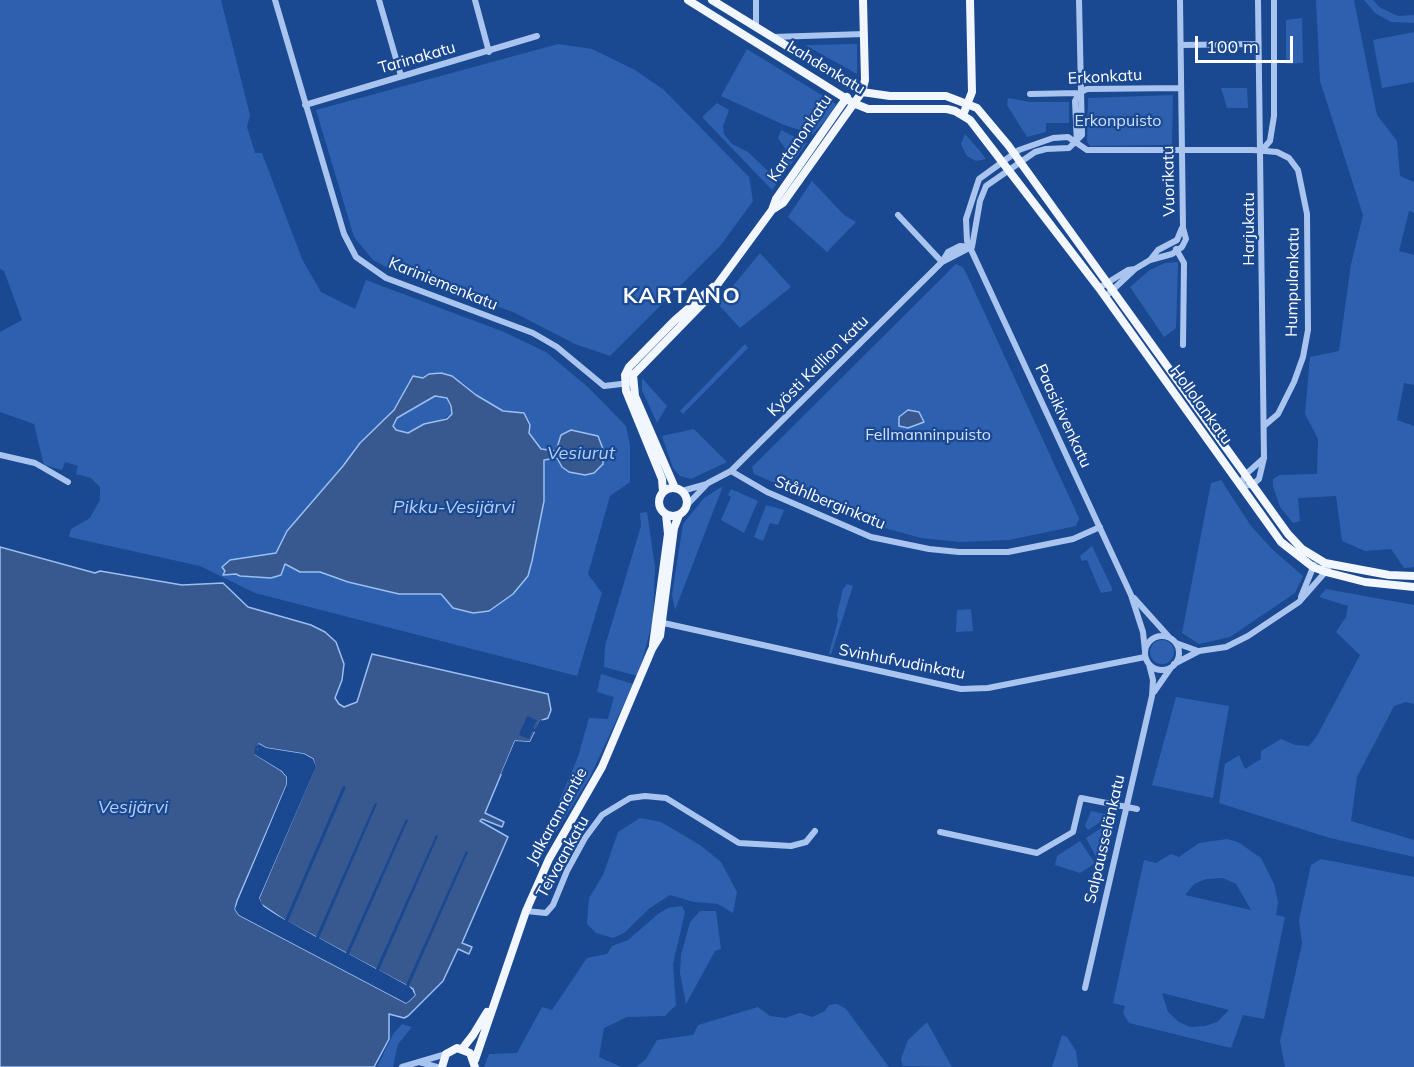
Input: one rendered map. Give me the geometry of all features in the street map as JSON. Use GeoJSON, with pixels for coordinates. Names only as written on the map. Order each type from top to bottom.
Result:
{"type":"FeatureCollection","features":[{"type":"Feature","properties":{"kind":"main road","name":"Lahdenkatu"},"geometry":{"type":"LineString","coordinates":[[688,0],[853,103],[868,109],[939,108],[963,115]]}},
{"type":"Feature","properties":{"kind":"main road","name":"Lahdenkatu"},"geometry":{"type":"LineString","coordinates":[[712,0],[862,92],[890,96],[946,96],[969,103]]}},
{"type":"Feature","properties":{"kind":"main road"},"geometry":{"type":"LineString","coordinates":[[862,92],[865,80],[863,0]]}},
{"type":"Feature","properties":{"kind":"main road"},"geometry":{"type":"LineString","coordinates":[[970,0],[972,92],[963,115],[1009,171]]}},
{"type":"Feature","properties":{"kind":"main road","name":"Kartanonkatu"},"geometry":{"type":"LineString","coordinates":[[628,384],[634,372],[706,300],[772,210],[776,199],[845,98],[862,92]]}},
{"type":"Feature","properties":{"kind":"main road","name":"Kartanonkatu"},"geometry":{"type":"LineString","coordinates":[[772,210],[783,202],[862,92]]}},
{"type":"Feature","properties":{"kind":"main road"},"geometry":{"type":"LineString","coordinates":[[969,103],[1011,149]]}},
{"type":"Feature","properties":{"kind":"main road","name":"Hollolankatu"},"geometry":{"type":"LineString","coordinates":[[1011,149],[1252,485],[1288,534],[1315,563]]}},
{"type":"Feature","properties":{"kind":"main road","name":"Hollolankatu"},"geometry":{"type":"LineString","coordinates":[[1009,171],[1099,288],[1281,542],[1315,563],[1328,568],[1414,589]]}},
{"type":"Feature","properties":{"kind":"main road","name":"Kartanonkatu"},"geometry":{"type":"LineString","coordinates":[[628,384],[625,375],[632,364],[701,295],[716,285]]}},
{"type":"Feature","properties":{"kind":"main road"},"geometry":{"type":"LineString","coordinates":[[628,384],[667,473],[686,498],[686,506],[679,515],[666,514],[659,505],[663,492],[662,479],[628,384]]}},
{"type":"Feature","properties":{"kind":"main road"},"geometry":{"type":"LineString","coordinates":[[663,492],[678,489]]}},
{"type":"Feature","properties":{"kind":"main road","name":"Jalkarannantie"},"geometry":{"type":"LineString","coordinates":[[475,1064],[494,1000],[526,911],[562,833],[602,766],[652,649],[660,636],[659,622],[668,534],[666,514]]}},
{"type":"Feature","properties":{"kind":"main road","name":"Jalkarannantie"},"geometry":{"type":"LineString","coordinates":[[659,622],[674,528],[679,515]]}},
{"type":"Feature","properties":{"kind":"main road","name":"Hollolankatu"},"geometry":{"type":"LineString","coordinates":[[1328,568],[1414,576]]}},
{"type":"Feature","properties":{"kind":"main road","name":"Jalkarannantie"},"geometry":{"type":"LineString","coordinates":[[462,1049],[494,1000]]}},
{"type":"Feature","properties":{"kind":"main road"},"geometry":{"type":"LineString","coordinates":[[442,1067],[446,1054],[452,1050],[462,1049],[470,1053],[475,1064]]}},
{"type":"Feature","properties":{"kind":"street","name":"Kariniemenkatu"},"geometry":{"type":"LineString","coordinates":[[275,0],[344,234],[356,257],[387,278],[533,333],[557,347],[604,386],[628,384]]}},
{"type":"Feature","properties":{"kind":"street"},"geometry":{"type":"LineString","coordinates":[[379,0],[401,76]]}},
{"type":"Feature","properties":{"kind":"street"},"geometry":{"type":"LineString","coordinates":[[475,0],[489,51]]}},
{"type":"Feature","properties":{"kind":"street"},"geometry":{"type":"LineString","coordinates":[[756,0],[756,26]]}},
{"type":"Feature","properties":{"kind":"street"},"geometry":{"type":"LineString","coordinates":[[971,247],[982,193],[986,186],[1041,150],[1069,148],[1077,142],[1075,101],[1079,93],[1079,0]]}},
{"type":"Feature","properties":{"kind":"street","name":"Vuorikatu"},"geometry":{"type":"LineString","coordinates":[[1178,250],[1185,243],[1180,0]]}},
{"type":"Feature","properties":{"kind":"street","name":"Harjukatu"},"geometry":{"type":"LineString","coordinates":[[1252,485],[1262,473],[1264,458],[1262,150],[1258,125],[1258,0]]}},
{"type":"Feature","properties":{"kind":"street"},"geometry":{"type":"LineString","coordinates":[[1262,150],[1270,141],[1274,116],[1274,0]]}},
{"type":"Feature","properties":{"kind":"street"},"geometry":{"type":"LineString","coordinates":[[773,37],[864,34]]}},
{"type":"Feature","properties":{"kind":"street","name":"Tarinakatu"},"geometry":{"type":"LineString","coordinates":[[305,105],[537,36]]}},
{"type":"Feature","properties":{"kind":"street"},"geometry":{"type":"LineString","coordinates":[[1181,45],[1258,44]]}},
{"type":"Feature","properties":{"kind":"street","name":"Erkonkatu"},"geometry":{"type":"LineString","coordinates":[[1030,94],[1079,93],[1087,89],[1181,88]]}},
{"type":"Feature","properties":{"kind":"street","name":"Paasikivenkatu"},"geometry":{"type":"LineString","coordinates":[[1077,142],[1068,137],[1053,138],[1011,149],[1002,162],[975,185],[965,234],[1131,595],[1143,632],[1145,654]]}},
{"type":"Feature","properties":{"kind":"street","name":"Humpulankatu"},"geometry":{"type":"LineString","coordinates":[[1077,142],[1087,150],[1262,150],[1279,153],[1289,158],[1298,170],[1307,214],[1308,330],[1303,357],[1278,414],[1264,426]]}},
{"type":"Feature","properties":{"kind":"street"},"geometry":{"type":"LineString","coordinates":[[898,215],[942,262]]}},
{"type":"Feature","properties":{"kind":"street"},"geometry":{"type":"LineString","coordinates":[[1105,297],[1135,269],[1150,260],[1158,250],[1172,243],[1183,228]]}},
{"type":"Feature","properties":{"kind":"street","name":"Vuorikatu"},"geometry":{"type":"LineString","coordinates":[[1172,243],[1184,263],[1183,345]]}},
{"type":"Feature","properties":{"kind":"street","name":"Kyösti Kallion katu"},"geometry":{"type":"LineString","coordinates":[[678,489],[708,483],[731,471],[942,262],[948,252],[956,248],[971,247]]}},
{"type":"Feature","properties":{"kind":"street"},"geometry":{"type":"LineString","coordinates":[[1150,260],[1161,259],[1178,250]]}},
{"type":"Feature","properties":{"kind":"street"},"geometry":{"type":"LineString","coordinates":[[1099,288],[1128,270],[1135,269]]}},
{"type":"Feature","properties":{"kind":"street"},"geometry":{"type":"LineString","coordinates":[[0,455],[35,463],[68,482]]}},
{"type":"Feature","properties":{"kind":"street"},"geometry":{"type":"LineString","coordinates":[[1252,485],[1240,486],[1245,475],[1264,458]]}},
{"type":"Feature","properties":{"kind":"street","name":"Ståhlberginkatu"},"geometry":{"type":"LineString","coordinates":[[731,471],[767,492],[870,537],[929,549],[959,552],[1008,552],[1073,539],[1100,527]]}},
{"type":"Feature","properties":{"kind":"street","name":"Kyösti Kallion katu"},"geometry":{"type":"LineString","coordinates":[[686,506],[708,483]]}},
{"type":"Feature","properties":{"kind":"street"},"geometry":{"type":"LineString","coordinates":[[1299,602],[1315,563]]}},
{"type":"Feature","properties":{"kind":"street"},"geometry":{"type":"LineString","coordinates":[[1199,651],[1176,643],[1169,637],[1160,636],[1152,639],[1145,654],[1149,664],[1160,669],[1173,665],[1199,651],[1238,643],[1299,602],[1328,568]]}},
{"type":"Feature","properties":{"kind":"street","name":"Paasikivenkatu"},"geometry":{"type":"LineString","coordinates":[[1131,595],[1169,637]]}},
{"type":"Feature","properties":{"kind":"street","name":"Svinhufvudinkatu"},"geometry":{"type":"LineString","coordinates":[[659,622],[961,689],[988,688],[1145,654]]}},
{"type":"Feature","properties":{"kind":"street"},"geometry":{"type":"LineString","coordinates":[[1173,665],[1179,654],[1176,643]]}},
{"type":"Feature","properties":{"kind":"street","name":"Salpausselänkatu"},"geometry":{"type":"LineString","coordinates":[[1085,988],[1152,696],[1153,680],[1149,664]]}},
{"type":"Feature","properties":{"kind":"street","name":"Salpausselänkatu"},"geometry":{"type":"LineString","coordinates":[[1152,696],[1173,665]]}},
{"type":"Feature","properties":{"kind":"street","name":"Teivaankatu"},"geometry":{"type":"LineString","coordinates":[[526,911],[546,913],[553,905],[567,871],[585,838],[602,816],[630,798],[645,796],[666,798],[739,843],[771,847],[791,846],[806,842],[815,831]]}},
{"type":"Feature","properties":{"kind":"street"},"geometry":{"type":"LineString","coordinates":[[940,832],[1037,853],[1073,832],[1081,798],[1137,809]]}},
{"type":"Feature","properties":{"kind":"street"},"geometry":{"type":"LineString","coordinates":[[402,1067],[446,1054]]}},
{"type":"Feature","properties":{"kind":"street"},"geometry":{"type":"LineString","coordinates":[[416,1062],[437,1067]]}},
{"type":"Feature","properties":{"kind":"green space"},"geometry":{"type":"Polygon","coordinates":[[[0,0],[221,0],[250,115],[247,127],[255,153],[262,153],[302,259],[321,292],[355,309],[366,280],[504,332],[546,352],[589,388],[626,426],[630,445],[630,482],[610,496],[588,574],[602,593],[577,676],[255,593],[200,566],[69,537],[71,529],[90,518],[100,500],[100,487],[91,478],[76,474],[78,466],[65,462],[62,470],[44,465],[34,424],[0,412],[0,332],[22,320],[4,271],[0,269],[0,0]],[[423,378],[408,382],[404,396],[394,410],[360,443],[287,531],[285,564],[300,572],[320,572],[348,582],[399,594],[441,594],[453,608],[528,576],[544,501],[545,451],[529,433],[529,421],[524,413],[503,411],[476,395],[463,383],[423,378]]]}},
{"type":"Feature","properties":{"kind":"green space"},"geometry":{"type":"Polygon","coordinates":[[[1316,0],[1354,0],[1377,115],[1397,141],[1400,176],[1414,182],[1414,213],[1409,211],[1399,251],[1414,255],[1414,385],[1404,383],[1397,420],[1414,426],[1414,567],[1404,568],[1391,549],[1365,551],[1342,541],[1336,496],[1298,498],[1300,521],[1293,523],[1280,507],[1273,486],[1273,479],[1279,475],[1317,474],[1318,439],[1305,414],[1310,357],[1339,351],[1351,264],[1363,215],[1320,81],[1316,0]]]}},
{"type":"Feature","properties":{"kind":"green space"},"geometry":{"type":"Polygon","coordinates":[[[1364,0],[1373,0],[1379,7],[1398,16],[1414,15],[1414,23],[1391,22],[1375,13],[1364,0]]]}},
{"type":"Feature","properties":{"kind":"green space"},"geometry":{"type":"Polygon","coordinates":[[[1302,18],[1303,63],[1286,64],[1286,20],[1302,18]]]}},
{"type":"Feature","properties":{"kind":"green space"},"geometry":{"type":"Polygon","coordinates":[[[1414,32],[1414,82],[1382,88],[1373,40],[1414,32]]]}},
{"type":"Feature","properties":{"kind":"green space"},"geometry":{"type":"Polygon","coordinates":[[[558,44],[592,49],[635,70],[664,90],[749,177],[753,201],[721,245],[610,356],[575,344],[513,312],[390,269],[373,260],[354,237],[316,110],[558,44]]]}},
{"type":"Feature","properties":{"kind":"green space"},"geometry":{"type":"Polygon","coordinates":[[[857,44],[857,74],[805,45],[857,44]]]}},
{"type":"Feature","properties":{"kind":"green space"},"geometry":{"type":"Polygon","coordinates":[[[747,49],[836,104],[832,113],[813,134],[784,125],[721,96],[747,49]]]}},
{"type":"Feature","properties":{"kind":"green space"},"geometry":{"type":"Polygon","coordinates":[[[1221,88],[1247,88],[1248,108],[1227,108],[1221,88]]]}},
{"type":"Feature","properties":{"kind":"green space","name":"Erkonpuisto"},"geometry":{"type":"Polygon","coordinates":[[[1173,95],[1172,145],[1090,146],[1087,142],[1088,98],[1173,95]]]}},
{"type":"Feature","properties":{"kind":"green space"},"geometry":{"type":"Polygon","coordinates":[[[1008,98],[1030,102],[1069,102],[1069,123],[1046,123],[1046,132],[1027,137],[1007,105],[1008,98]]]}},
{"type":"Feature","properties":{"kind":"green space"},"geometry":{"type":"Polygon","coordinates":[[[717,103],[729,110],[723,126],[724,134],[732,144],[748,152],[769,172],[776,171],[786,150],[778,138],[781,130],[807,143],[772,190],[702,117],[717,103]]]}},
{"type":"Feature","properties":{"kind":"green space"},"geometry":{"type":"Polygon","coordinates":[[[965,134],[986,159],[976,161],[967,156],[961,144],[965,134]]]}},
{"type":"Feature","properties":{"kind":"green space"},"geometry":{"type":"Polygon","coordinates":[[[812,181],[844,215],[856,222],[827,252],[788,217],[812,181]]]}},
{"type":"Feature","properties":{"kind":"green space"},"geometry":{"type":"Polygon","coordinates":[[[760,253],[791,287],[740,328],[718,304],[760,253]]]}},
{"type":"Feature","properties":{"kind":"green space"},"geometry":{"type":"Polygon","coordinates":[[[1178,262],[1176,328],[1164,337],[1130,287],[1150,270],[1165,263],[1178,262]]]}},
{"type":"Feature","properties":{"kind":"green space","name":"Fellmanninpuisto"},"geometry":{"type":"Polygon","coordinates":[[[956,264],[963,267],[968,277],[1079,518],[1076,526],[1009,540],[959,542],[921,538],[870,524],[754,474],[752,467],[956,264]]]}},
{"type":"Feature","properties":{"kind":"green space"},"geometry":{"type":"Polygon","coordinates":[[[745,344],[748,348],[683,414],[680,411],[745,344]]]}},
{"type":"Feature","properties":{"kind":"green space"},"geometry":{"type":"Polygon","coordinates":[[[642,378],[667,406],[657,423],[642,390],[642,378]]]}},
{"type":"Feature","properties":{"kind":"green space"},"geometry":{"type":"Polygon","coordinates":[[[435,396],[447,398],[452,414],[434,423],[424,424],[408,433],[396,430],[393,426],[397,418],[435,396]]]}},
{"type":"Feature","properties":{"kind":"green space"},"geometry":{"type":"Polygon","coordinates":[[[694,429],[727,462],[691,479],[680,476],[673,468],[662,436],[694,429]]]}},
{"type":"Feature","properties":{"kind":"green space"},"geometry":{"type":"Polygon","coordinates":[[[1221,480],[1251,526],[1273,550],[1303,576],[1295,593],[1230,637],[1199,644],[1182,633],[1211,483],[1221,480]]]}},
{"type":"Feature","properties":{"kind":"green space"},"geometry":{"type":"Polygon","coordinates":[[[723,486],[675,610],[672,595],[683,524],[704,498],[723,486]]]}},
{"type":"Feature","properties":{"kind":"green space"},"geometry":{"type":"Polygon","coordinates":[[[731,489],[758,501],[744,533],[721,520],[731,497],[728,495],[731,489]]]}},
{"type":"Feature","properties":{"kind":"green space"},"geometry":{"type":"Polygon","coordinates":[[[766,505],[784,510],[778,525],[770,523],[763,541],[754,537],[766,505]]]}},
{"type":"Feature","properties":{"kind":"green space"},"geometry":{"type":"Polygon","coordinates":[[[647,512],[655,567],[653,620],[638,676],[604,667],[605,646],[641,526],[640,513],[647,512]]]}},
{"type":"Feature","properties":{"kind":"green space"},"geometry":{"type":"Polygon","coordinates":[[[1092,546],[1112,591],[1101,593],[1087,560],[1082,561],[1080,556],[1092,546]]]}},
{"type":"Feature","properties":{"kind":"green space"},"geometry":{"type":"Polygon","coordinates":[[[847,584],[853,586],[831,655],[829,653],[838,621],[837,614],[843,589],[847,584]]]}},
{"type":"Feature","properties":{"kind":"green space"},"geometry":{"type":"Polygon","coordinates":[[[1326,589],[1414,605],[1414,704],[1406,702],[1394,706],[1357,777],[1351,821],[1414,840],[1414,857],[1330,838],[1219,803],[1225,764],[1239,755],[1245,769],[1261,759],[1261,751],[1281,739],[1295,745],[1309,746],[1317,736],[1360,655],[1336,632],[1346,617],[1348,606],[1319,597],[1326,589]]]}},
{"type":"Feature","properties":{"kind":"green space"},"geometry":{"type":"Polygon","coordinates":[[[971,609],[973,631],[956,632],[957,610],[971,609]]]}},
{"type":"Feature","properties":{"kind":"green space"},"geometry":{"type":"Polygon","coordinates":[[[1162,640],[1170,644],[1174,652],[1170,660],[1162,664],[1154,660],[1150,652],[1154,644],[1162,640]]]}},
{"type":"Feature","properties":{"kind":"green space"},"geometry":{"type":"Polygon","coordinates":[[[601,674],[633,684],[590,777],[545,850],[539,848],[578,757],[589,718],[608,719],[614,697],[597,692],[601,674]]]}},
{"type":"Feature","properties":{"kind":"green space"},"geometry":{"type":"Polygon","coordinates":[[[1176,697],[1229,706],[1213,798],[1152,785],[1176,697]]]}},
{"type":"Feature","properties":{"kind":"green space"},"geometry":{"type":"Polygon","coordinates":[[[1091,811],[1105,814],[1107,818],[1088,830],[1085,826],[1091,811]]]}},
{"type":"Feature","properties":{"kind":"green space"},"geometry":{"type":"Polygon","coordinates":[[[640,818],[661,822],[700,845],[721,862],[737,892],[733,913],[718,904],[694,902],[670,895],[650,908],[624,933],[613,938],[596,933],[587,924],[589,898],[603,875],[618,832],[640,818]]]}},
{"type":"Feature","properties":{"kind":"green space"},"geometry":{"type":"Polygon","coordinates":[[[1112,821],[1115,823],[1105,864],[1101,866],[1086,838],[1112,821]]]}},
{"type":"Feature","properties":{"kind":"green space"},"geometry":{"type":"Polygon","coordinates":[[[1227,839],[1238,842],[1261,858],[1274,884],[1278,902],[1276,915],[1285,917],[1264,1019],[1243,1015],[1231,1048],[1129,1023],[1123,1013],[1125,1006],[1113,1003],[1144,860],[1156,863],[1171,854],[1179,857],[1199,843],[1227,839]],[[1223,878],[1206,879],[1194,884],[1185,895],[1251,910],[1236,884],[1223,878]],[[1162,993],[1168,1012],[1179,1022],[1190,1027],[1217,1022],[1229,1010],[1162,993]]]}},
{"type":"Feature","properties":{"kind":"green space"},"geometry":{"type":"Polygon","coordinates":[[[1080,841],[1095,863],[1080,873],[1055,865],[1057,856],[1080,841]]]}},
{"type":"Feature","properties":{"kind":"green space"},"geometry":{"type":"Polygon","coordinates":[[[1321,859],[1414,877],[1414,1067],[1285,1067],[1280,1041],[1302,944],[1299,920],[1311,865],[1321,859]]]}},
{"type":"Feature","properties":{"kind":"green space"},"geometry":{"type":"Polygon","coordinates":[[[682,906],[685,912],[673,964],[676,1005],[665,1016],[627,1017],[604,1028],[599,1057],[621,1067],[484,1067],[489,1054],[517,1053],[542,1007],[552,1010],[587,958],[607,954],[612,946],[628,940],[658,914],[668,908],[682,906]]]}},
{"type":"Feature","properties":{"kind":"green space"},"geometry":{"type":"Polygon","coordinates":[[[700,911],[716,911],[721,949],[715,951],[686,1004],[680,973],[681,955],[690,922],[700,911]]]}},
{"type":"Feature","properties":{"kind":"green space"},"geometry":{"type":"Polygon","coordinates":[[[837,1004],[846,1009],[889,1067],[636,1067],[646,1059],[657,1040],[693,1035],[698,1025],[758,1007],[770,1016],[785,1018],[800,1013],[812,1017],[825,1011],[829,1005],[837,1004]]]}},
{"type":"Feature","properties":{"kind":"green space"},"geometry":{"type":"Polygon","coordinates":[[[927,1022],[952,1067],[903,1066],[901,1059],[908,1040],[927,1022]]]}},
{"type":"Feature","properties":{"kind":"green space"},"geometry":{"type":"Polygon","coordinates":[[[402,1024],[412,1027],[398,1044],[393,1067],[377,1067],[393,1034],[402,1024]]]}},
{"type":"Feature","properties":{"kind":"green space"},"geometry":{"type":"Polygon","coordinates":[[[1062,1035],[1067,1037],[1076,1051],[1078,1067],[1052,1067],[1062,1035]]]}},
{"type":"Feature","properties":{"kind":"water","name":"Pikku-Vesijärvi"},"geometry":{"type":"Polygon","coordinates":[[[441,373],[452,376],[476,395],[503,411],[524,413],[530,425],[529,433],[541,449],[556,451],[561,435],[571,430],[598,436],[603,449],[603,464],[594,473],[585,475],[569,472],[562,467],[557,458],[544,460],[544,501],[532,561],[528,576],[513,594],[489,611],[473,613],[453,608],[441,594],[399,594],[348,582],[320,572],[300,572],[285,564],[281,575],[271,578],[236,574],[223,575],[225,571],[222,567],[230,560],[276,553],[287,531],[360,443],[394,410],[413,376],[423,378],[429,374],[441,373]],[[435,396],[397,418],[393,426],[396,430],[408,433],[424,424],[447,419],[452,414],[447,398],[435,396]]]}},
{"type":"Feature","properties":{"kind":"water"},"geometry":{"type":"Polygon","coordinates":[[[908,410],[919,412],[924,422],[908,428],[899,426],[899,417],[908,410]]]}},
{"type":"Feature","properties":{"kind":"water","name":"Vesijärvi"},"geometry":{"type":"Polygon","coordinates":[[[0,547],[95,573],[100,571],[182,585],[223,583],[248,607],[311,625],[325,632],[336,642],[344,664],[342,680],[335,698],[344,707],[357,702],[372,654],[548,694],[551,710],[548,718],[540,721],[530,742],[515,741],[485,813],[504,822],[502,827],[482,819],[480,821],[508,837],[462,943],[472,947],[469,954],[458,949],[443,981],[408,1016],[404,1018],[389,1014],[389,1039],[374,1067],[0,1067],[0,547]],[[259,744],[255,754],[282,771],[287,777],[287,784],[235,909],[239,915],[406,1003],[415,995],[413,989],[286,921],[261,904],[259,898],[315,767],[313,759],[304,754],[266,748],[259,744]]]}},
{"type":"Feature","properties":{"kind":"pier"},"geometry":{"type":"Polygon","coordinates":[[[527,716],[537,720],[533,728],[535,729],[540,720],[548,721],[542,723],[532,745],[517,744],[504,775],[501,774],[515,741],[530,742],[535,732],[532,731],[529,739],[519,735],[527,716]]]}},
{"type":"Feature","properties":{"kind":"pier"},"geometry":{"type":"Polygon","coordinates":[[[259,744],[266,748],[304,754],[313,759],[316,767],[259,898],[264,908],[285,920],[343,786],[346,787],[288,921],[316,937],[375,803],[377,804],[319,938],[346,953],[406,819],[408,820],[349,954],[376,969],[436,835],[438,836],[379,970],[406,985],[466,851],[468,852],[409,986],[415,995],[406,1003],[239,915],[235,909],[287,784],[287,777],[282,771],[254,754],[255,747],[259,744]],[[258,748],[257,752],[284,769],[290,776],[290,784],[240,902],[241,913],[407,999],[411,991],[262,911],[258,905],[256,897],[312,767],[311,761],[303,757],[258,748]]]}},
{"type":"Feature","properties":{"kind":"district","name":"KARTANO"},"geometry":{"type":"Point","coordinates":[682,296]}},
{"type":"Feature","properties":{"kind":"water label","name":"Vesiurut"},"geometry":{"type":"Point","coordinates":[581,454]}}]}
